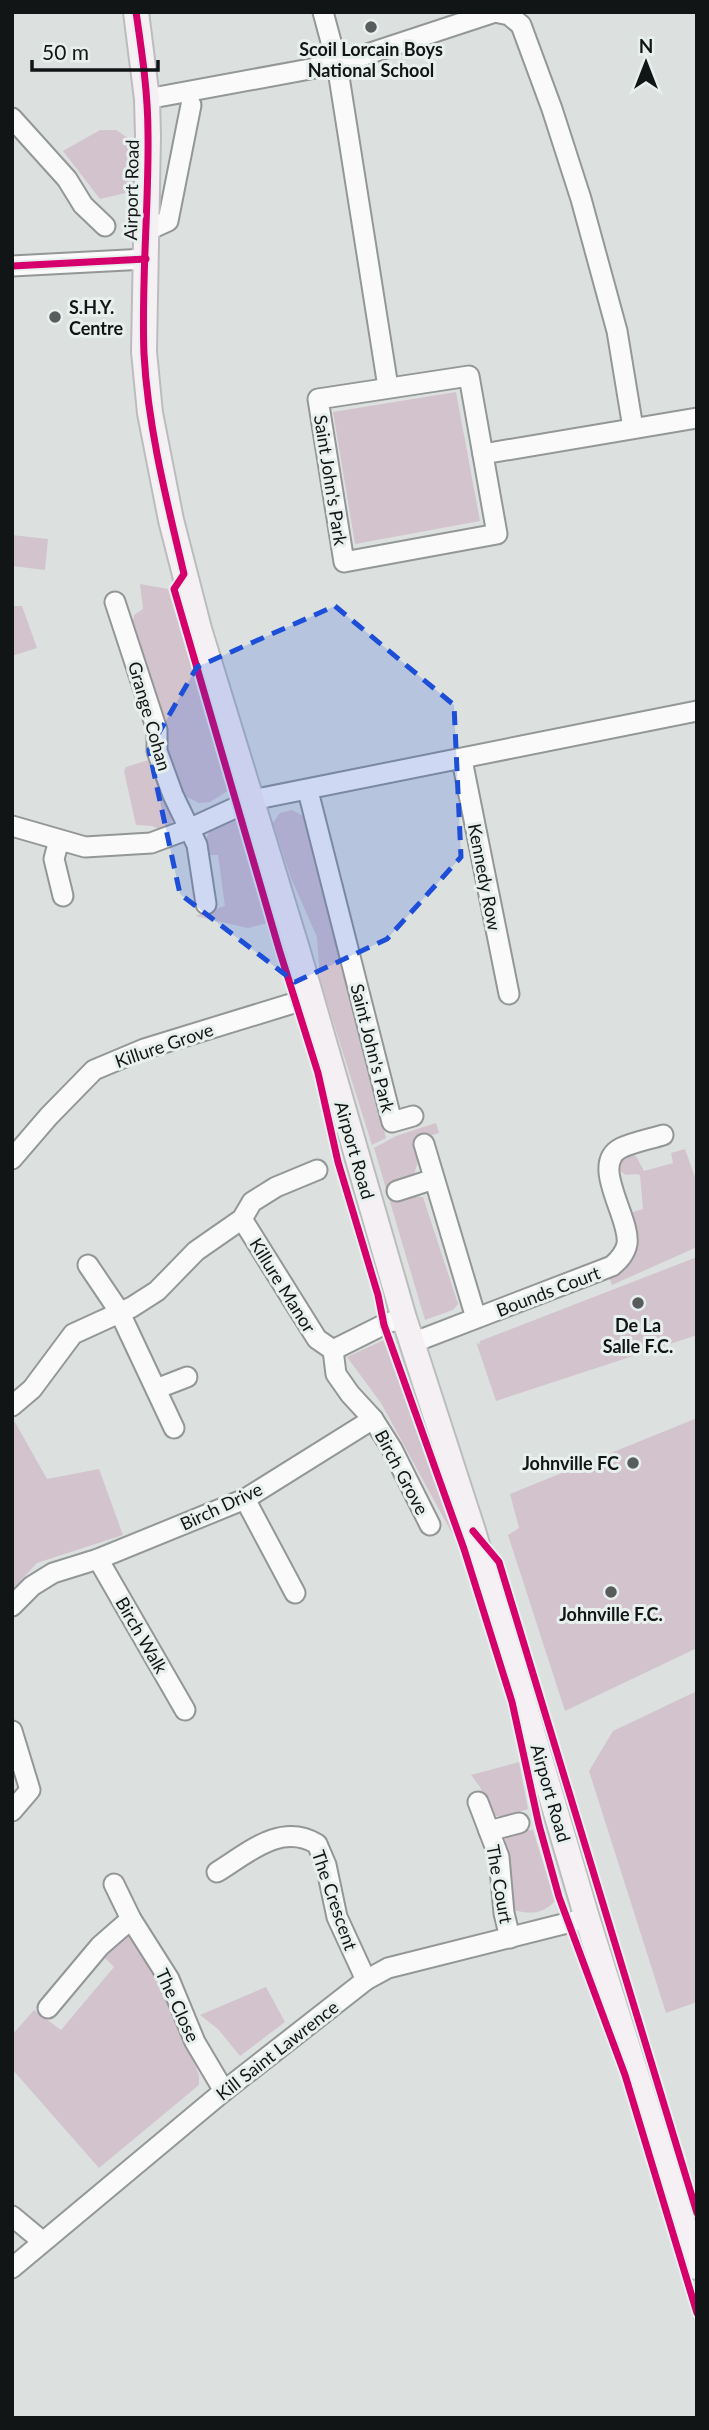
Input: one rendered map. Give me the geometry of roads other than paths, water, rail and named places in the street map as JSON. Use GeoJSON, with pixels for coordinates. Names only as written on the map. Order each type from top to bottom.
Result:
{"type":"FeatureCollection","features":[{"type":"Feature","properties":{"kind":"main road","name":"Airport Road"},"geometry":{"type":"LineString","coordinates":[[136,12],[147,99],[144,352],[150,414],[171,520],[196,618],[404,1318],[473,1531],[587,1918],[697,2267]]}},
{"type":"Feature","properties":{"kind":"street"},"geometry":{"type":"LineString","coordinates":[[323,12],[337,64],[388,387]]}},
{"type":"Feature","properties":{"kind":"street"},"geometry":{"type":"LineString","coordinates":[[147,99],[337,64],[495,12],[509,15],[521,25],[581,199],[617,331],[633,428]]}},
{"type":"Feature","properties":{"kind":"street"},"geometry":{"type":"LineString","coordinates":[[146,231],[168,221],[191,105]]}},
{"type":"Feature","properties":{"kind":"street"},"geometry":{"type":"LineString","coordinates":[[12,118],[67,179],[83,205],[106,226]]}},
{"type":"Feature","properties":{"kind":"street"},"geometry":{"type":"LineString","coordinates":[[12,266],[146,259]]}},
{"type":"Feature","properties":{"kind":"street","name":"Saint John's Park"},"geometry":{"type":"LineString","coordinates":[[469,376],[483,454],[497,534],[344,562],[318,399],[469,376]]}},
{"type":"Feature","properties":{"kind":"street"},"geometry":{"type":"LineString","coordinates":[[483,454],[697,418]]}},
{"type":"Feature","properties":{"kind":"street","name":"Grange Cohan"},"geometry":{"type":"LineString","coordinates":[[115,602],[157,730],[157,751],[173,795],[198,845],[206,904]]}},
{"type":"Feature","properties":{"kind":"street"},"geometry":{"type":"LineString","coordinates":[[12,826],[85,847],[151,843],[252,800],[697,711]]}},
{"type":"Feature","properties":{"kind":"street","name":"Kennedy Row"},"geometry":{"type":"LineString","coordinates":[[462,760],[509,994]]}},
{"type":"Feature","properties":{"kind":"street","name":"Saint John's Park"},"geometry":{"type":"LineString","coordinates":[[308,790],[392,1122],[413,1116]]}},
{"type":"Feature","properties":{"kind":"street"},"geometry":{"type":"LineString","coordinates":[[59,840],[54,859],[63,896]]}},
{"type":"Feature","properties":{"kind":"street","name":"Killure Grove"},"geometry":{"type":"LineString","coordinates":[[12,1159],[94,1070],[144,1049],[310,998]]}},
{"type":"Feature","properties":{"kind":"street","name":"Bounds Court"},"geometry":{"type":"LineString","coordinates":[[412,1343],[612,1266],[623,1256],[627,1244],[626,1230],[608,1171],[610,1157],[620,1148],[663,1135]]}},
{"type":"Feature","properties":{"kind":"street","name":"Bounds Court"},"geometry":{"type":"LineString","coordinates":[[424,1144],[476,1318]]}},
{"type":"Feature","properties":{"kind":"street","name":"Killure Manor"},"geometry":{"type":"LineString","coordinates":[[12,1406],[32,1389],[73,1334],[132,1307],[157,1290],[196,1251],[243,1219],[252,1202],[275,1186],[317,1170]]}},
{"type":"Feature","properties":{"kind":"street"},"geometry":{"type":"LineString","coordinates":[[397,1191],[434,1179]]}},
{"type":"Feature","properties":{"kind":"street","name":"Killure Manor"},"geometry":{"type":"LineString","coordinates":[[243,1219],[317,1339],[333,1350]]}},
{"type":"Feature","properties":{"kind":"street"},"geometry":{"type":"LineString","coordinates":[[88,1265],[119,1311],[174,1428]]}},
{"type":"Feature","properties":{"kind":"street"},"geometry":{"type":"LineString","coordinates":[[333,1350],[387,1323],[404,1318]]}},
{"type":"Feature","properties":{"kind":"street","name":"Birch Grove"},"geometry":{"type":"LineString","coordinates":[[333,1350],[336,1374],[373,1419],[392,1449],[430,1525]]}},
{"type":"Feature","properties":{"kind":"street"},"geometry":{"type":"LineString","coordinates":[[156,1389],[187,1377]]}},
{"type":"Feature","properties":{"kind":"street","name":"Birch Drive"},"geometry":{"type":"LineString","coordinates":[[12,1606],[32,1586],[53,1573],[98,1559],[245,1499],[373,1419]]}},
{"type":"Feature","properties":{"kind":"street"},"geometry":{"type":"LineString","coordinates":[[245,1499],[295,1593]]}},
{"type":"Feature","properties":{"kind":"street","name":"Birch Walk"},"geometry":{"type":"LineString","coordinates":[[98,1559],[185,1710]]}},
{"type":"Feature","properties":{"kind":"street"},"geometry":{"type":"LineString","coordinates":[[12,1731],[30,1790],[12,1811]]}},
{"type":"Feature","properties":{"kind":"street","name":"The Court"},"geometry":{"type":"LineString","coordinates":[[478,1802],[501,1868],[504,1913],[510,1938]]}},
{"type":"Feature","properties":{"kind":"street","name":"The Court"},"geometry":{"type":"LineString","coordinates":[[489,1831],[519,1823]]}},
{"type":"Feature","properties":{"kind":"street","name":"The Crescent"},"geometry":{"type":"LineString","coordinates":[[217,1872],[272,1839],[295,1835],[317,1844],[326,1865],[337,1917],[366,1980]]}},
{"type":"Feature","properties":{"kind":"street","name":"The Close"},"geometry":{"type":"LineString","coordinates":[[114,1884],[131,1919],[169,1979],[195,2042],[224,2091]]}},
{"type":"Feature","properties":{"kind":"street","name":"Kill Saint Lawrence"},"geometry":{"type":"LineString","coordinates":[[12,2268],[224,2091],[366,1980],[388,1968],[587,1918]]}},
{"type":"Feature","properties":{"kind":"street"},"geometry":{"type":"LineString","coordinates":[[48,2008],[100,1946],[131,1919]]}},
{"type":"Feature","properties":{"kind":"street"},"geometry":{"type":"LineString","coordinates":[[12,2216],[42,2241]]}},
{"type":"Feature","properties":{"kind":"place","name":"Scoil Lorcain Boys National School"},"geometry":{"type":"Point","coordinates":[371,27]}},
{"type":"Feature","properties":{"kind":"place","name":"S.H.Y. Centre"},"geometry":{"type":"Point","coordinates":[55,317]}},
{"type":"Feature","properties":{"kind":"place","name":"De La Salle F.C."},"geometry":{"type":"Point","coordinates":[638,1303]}},
{"type":"Feature","properties":{"kind":"place","name":"Johnville FC"},"geometry":{"type":"Point","coordinates":[633,1463]}},
{"type":"Feature","properties":{"kind":"place","name":"Johnville F.C."},"geometry":{"type":"Point","coordinates":[611,1592]}}]}
